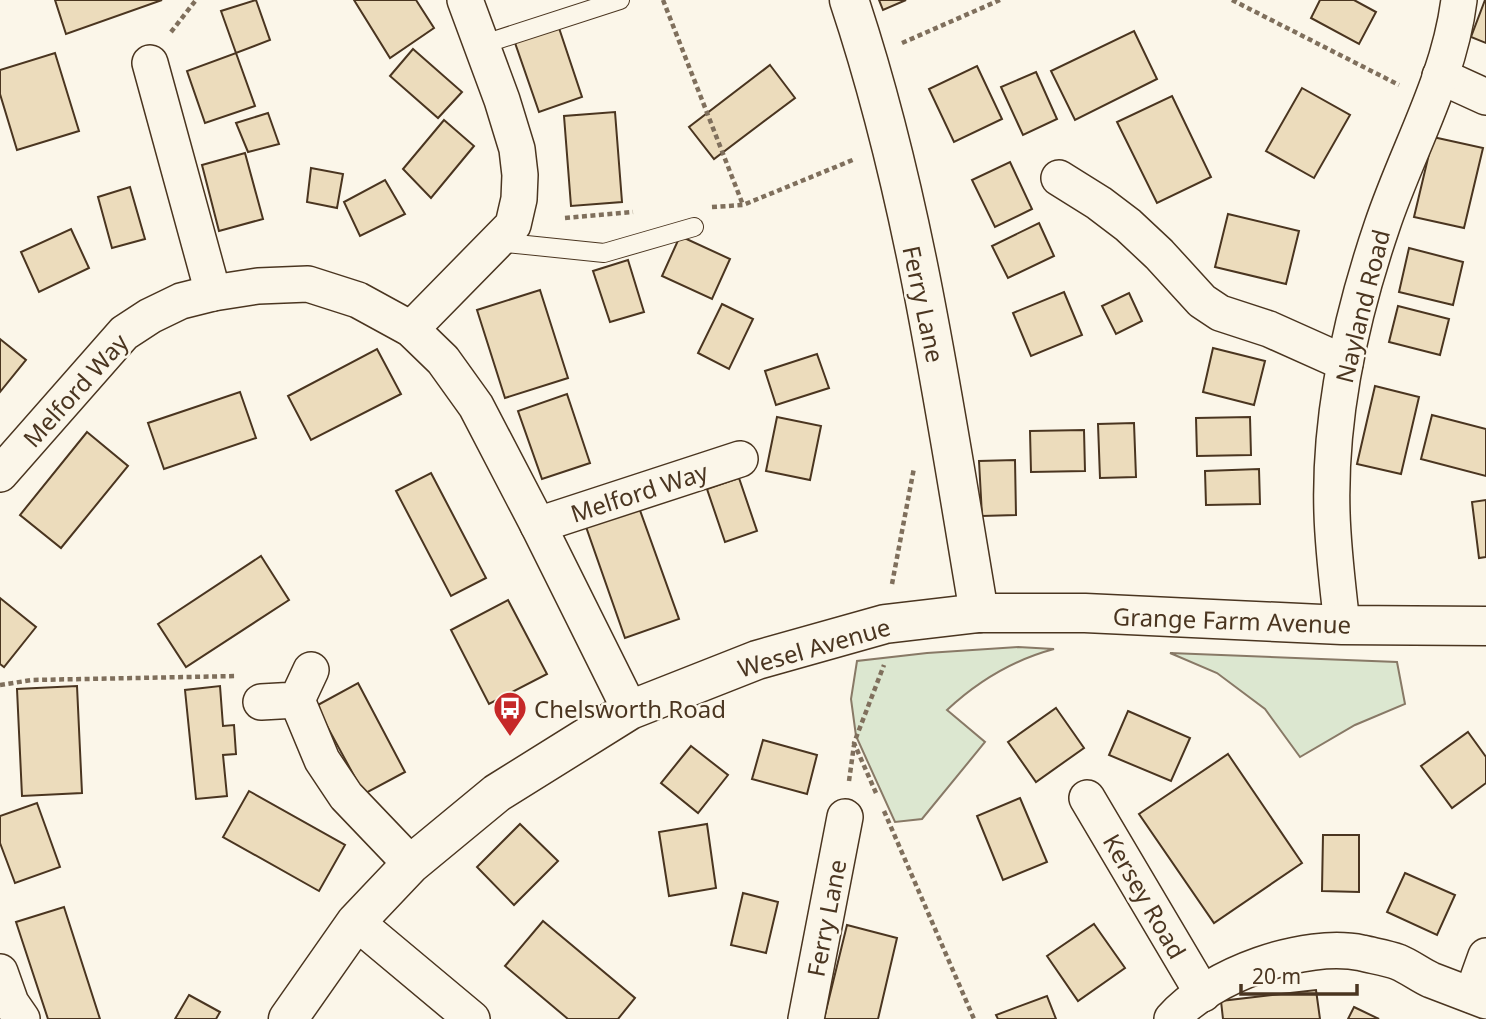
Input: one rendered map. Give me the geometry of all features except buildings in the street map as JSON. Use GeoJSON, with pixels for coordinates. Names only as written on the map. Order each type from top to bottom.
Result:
{"type":"FeatureCollection","features":[{"type":"Feature","properties":{"kind":"street"},"geometry":{"type":"LineString","coordinates":[[411,329],[505,234],[519,199],[517,149],[465,0]]}},
{"type":"Feature","properties":{"kind":"street","name":"Ferry Lane"},"geometry":{"type":"LineString","coordinates":[[849,0],[868,58],[890,142],[936,356],[979,613]]}},
{"type":"Feature","properties":{"kind":"street","name":"Nayland Road"},"geometry":{"type":"LineString","coordinates":[[1342,625],[1332,513],[1335,422],[1345,363],[1382,226],[1436,89],[1455,29],[1459,0]]}},
{"type":"Feature","properties":{"kind":"street"},"geometry":{"type":"LineString","coordinates":[[150,63],[213,293]]}},
{"type":"Feature","properties":{"kind":"street"},"geometry":{"type":"LineString","coordinates":[[1436,89],[1486,97]]}},
{"type":"Feature","properties":{"kind":"street"},"geometry":{"type":"LineString","coordinates":[[1059,178],[1099,202],[1128,225],[1202,301],[1220,313],[1291,338],[1345,363]]}},
{"type":"Feature","properties":{"kind":"street","name":"Melford Way"},"geometry":{"type":"LineString","coordinates":[[5,459],[124,333],[181,301],[258,286],[308,284],[358,300],[411,329],[443,360],[475,406],[630,710]]}},
{"type":"Feature","properties":{"kind":"street","name":"Melford Way"},"geometry":{"type":"LineString","coordinates":[[538,525],[740,459]]}},
{"type":"Feature","properties":{"kind":"street","name":"Grange Farm Avenue"},"geometry":{"type":"LineString","coordinates":[[979,613],[1085,613],[1342,625],[1486,626]]}},
{"type":"Feature","properties":{"kind":"street","name":"Wesel Avenue"},"geometry":{"type":"LineString","coordinates":[[288,1019],[356,922],[411,864],[497,793],[630,710],[757,660],[886,624],[979,613]]}},
{"type":"Feature","properties":{"kind":"street"},"geometry":{"type":"LineString","coordinates":[[251,689],[304,685],[322,760],[346,796],[411,864]]}},
{"type":"Feature","properties":{"kind":"street","name":"Kersey Road"},"geometry":{"type":"LineString","coordinates":[[1087,798],[1203,994]]}},
{"type":"Feature","properties":{"kind":"street","name":"Ferry Lane"},"geometry":{"type":"LineString","coordinates":[[806,1019],[845,817]]}},
{"type":"Feature","properties":{"kind":"street"},"geometry":{"type":"LineString","coordinates":[[356,922],[472,1019]]}},
{"type":"Feature","properties":{"kind":"street"},"geometry":{"type":"LineString","coordinates":[[1172,1019],[1203,994],[1233,975],[1297,956],[1327,952],[1358,952],[1398,962],[1430,979],[1479,998],[1486,956]]}},
{"type":"Feature","properties":{"kind":"street"},"geometry":{"type":"LineString","coordinates":[[0,972],[11,1003],[22,1019]]}},
{"type":"Feature","properties":{"kind":"lane"},"geometry":{"type":"LineString","coordinates":[[481,45],[620,0]]}},
{"type":"Feature","properties":{"kind":"lane"},"geometry":{"type":"LineString","coordinates":[[505,234],[604,253],[694,227]]}},
{"type":"Feature","properties":{"kind":"path"},"geometry":{"type":"LineString","coordinates":[[663,0],[743,205]]}},
{"type":"Feature","properties":{"kind":"path"},"geometry":{"type":"LineString","coordinates":[[868,58],[1000,0]]}},
{"type":"Feature","properties":{"kind":"path"},"geometry":{"type":"LineString","coordinates":[[1232,0],[1436,89]]}},
{"type":"Feature","properties":{"kind":"path"},"geometry":{"type":"LineString","coordinates":[[702,208],[743,205],[821,174],[890,142]]}},
{"type":"Feature","properties":{"kind":"path"},"geometry":{"type":"LineString","coordinates":[[505,234],[577,216],[646,211]]}},
{"type":"Feature","properties":{"kind":"path"},"geometry":{"type":"LineString","coordinates":[[0,685],[32,680],[251,689]]}},
{"type":"Feature","properties":{"kind":"green space"},"geometry":{"type":"Polygon","coordinates":[[[1018,647],[1054,649],[1024,659],[997,673],[947,710],[985,742],[922,819],[895,822],[856,736],[851,699],[857,661],[1018,647]]]}},
{"type":"Feature","properties":{"kind":"green space"},"geometry":{"type":"Polygon","coordinates":[[[1170,653],[1397,662],[1405,704],[1355,725],[1300,757],[1265,709],[1217,673],[1170,653]]]}},
{"type":"Feature","properties":{"kind":"place","name":"Chelsworth Road"},"geometry":{"type":"Point","coordinates":[510,738]}}]}
